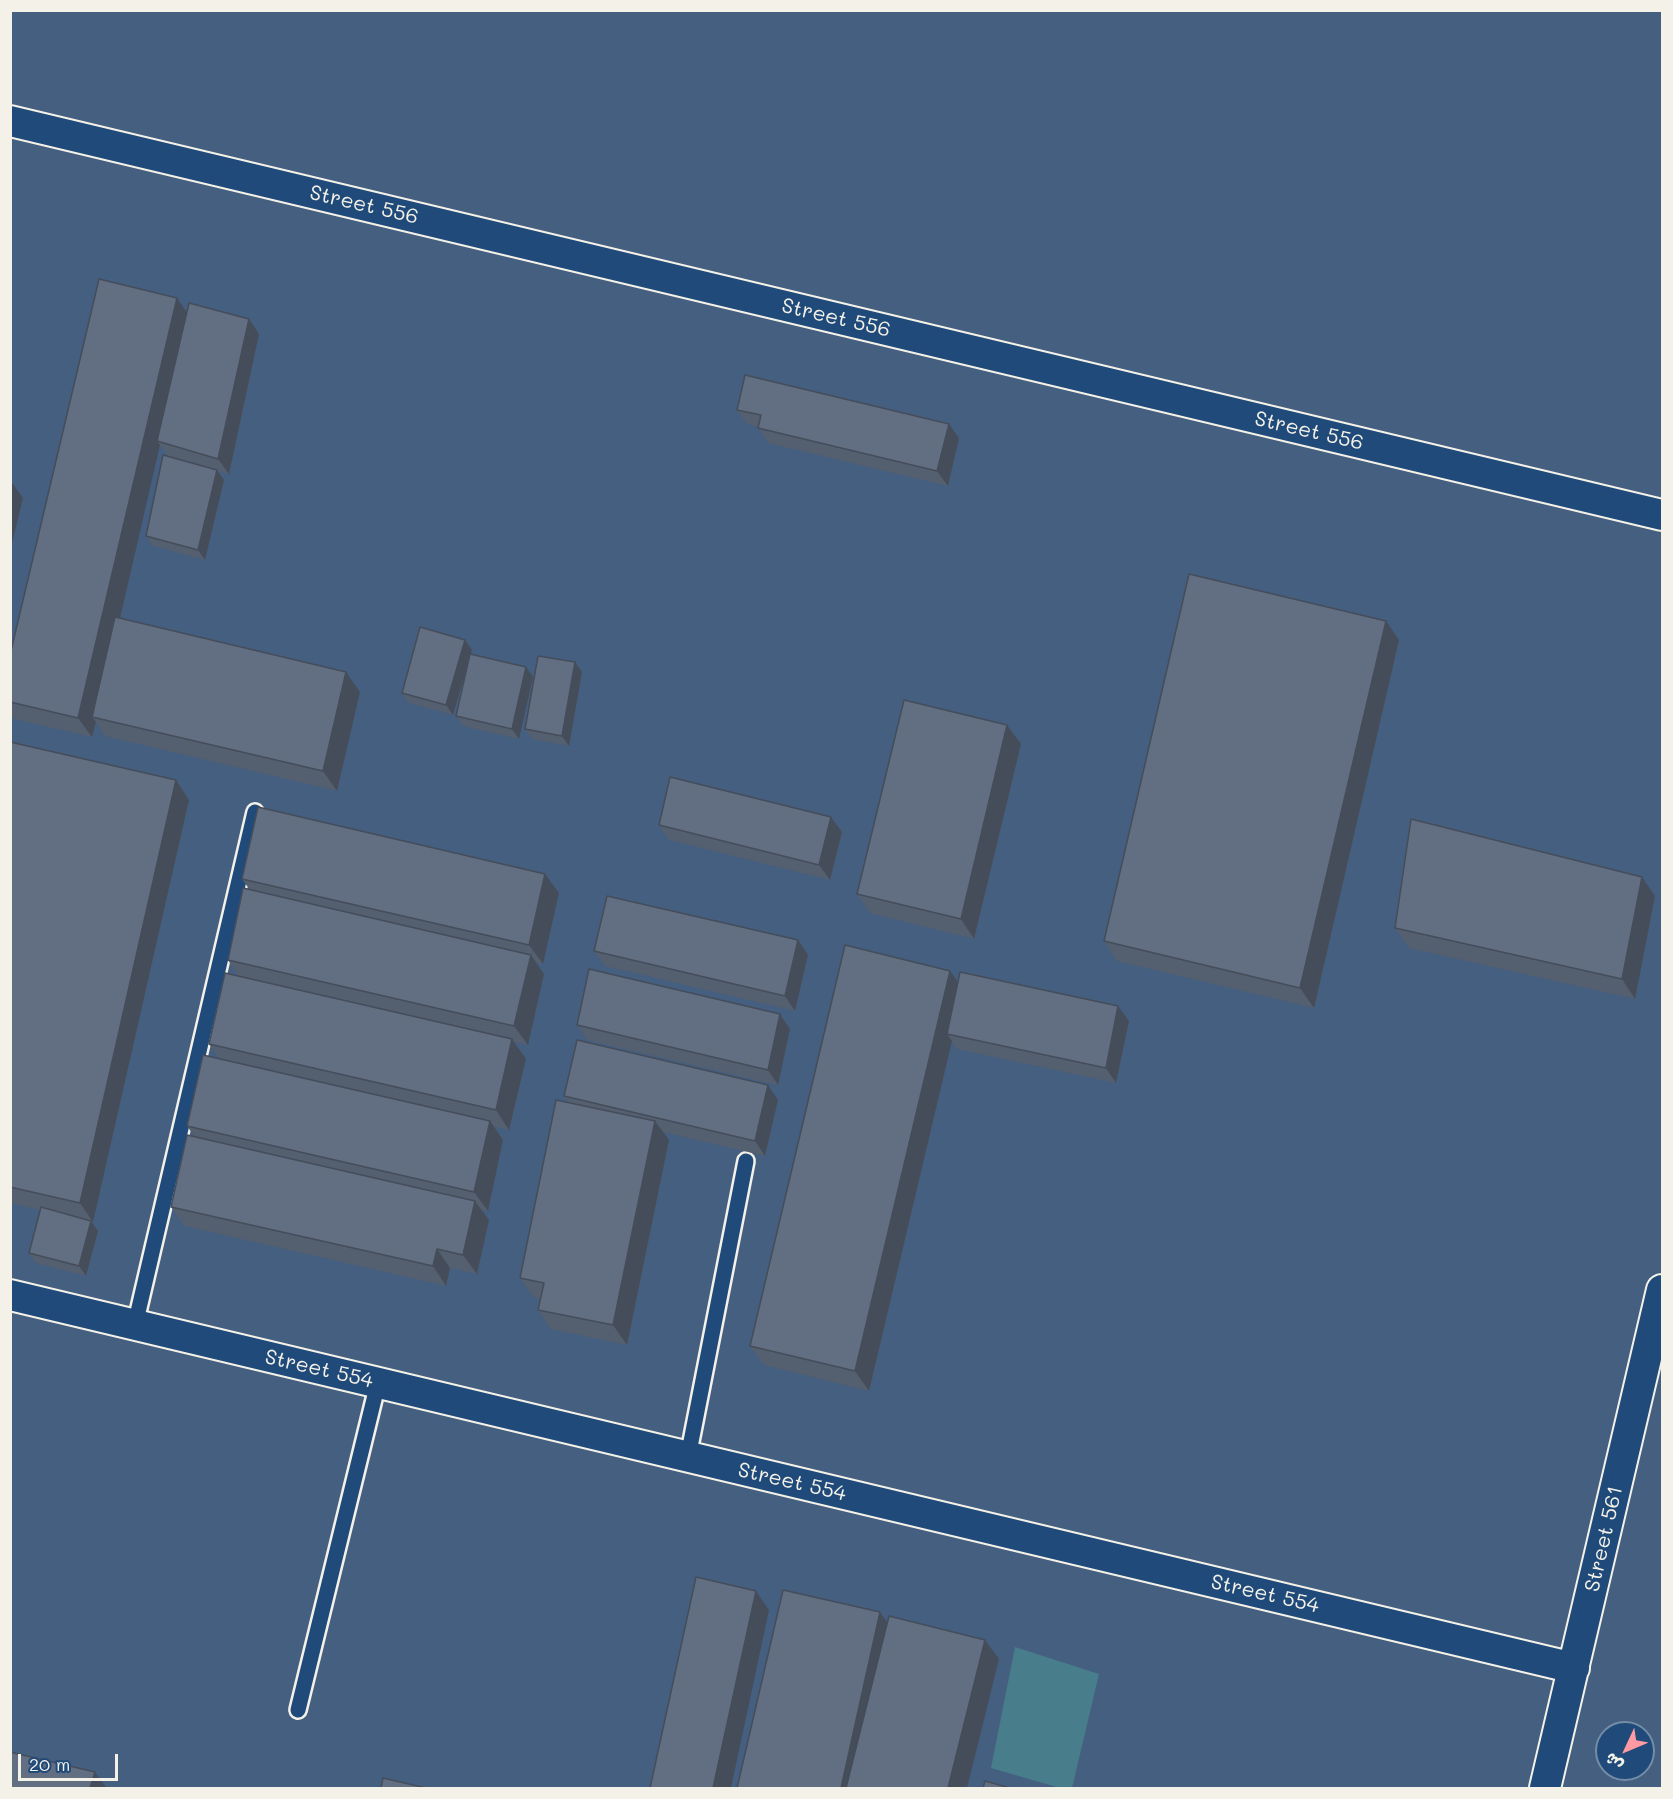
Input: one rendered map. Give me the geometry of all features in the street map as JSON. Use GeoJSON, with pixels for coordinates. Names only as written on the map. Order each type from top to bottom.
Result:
{"type":"FeatureCollection","features":[{"type":"Feature","properties":{"kind":"street","name":"Street 556"},"geometry":{"type":"LineString","coordinates":[[10,121],[1662,515]]}},
{"type":"Feature","properties":{"kind":"street","name":"Street 561"},"geometry":{"type":"LineString","coordinates":[[1545,1788],[1662,1290]]}},
{"type":"Feature","properties":{"kind":"street","name":"Street 554"},"geometry":{"type":"LineString","coordinates":[[10,1295],[1574,1668]]}},
{"type":"Feature","properties":{"kind":"lane"},"geometry":{"type":"LineString","coordinates":[[135,1325],[255,812]]}},
{"type":"Feature","properties":{"kind":"lane"},"geometry":{"type":"LineString","coordinates":[[688,1456],[746,1161]]}},
{"type":"Feature","properties":{"kind":"lane"},"geometry":{"type":"LineString","coordinates":[[298,1710],[378,1383]]}},
{"type":"Feature","properties":{"kind":"shaded area"},"geometry":{"type":"Polygon","coordinates":[[[11,11],[1662,11],[1662,1788],[11,1788],[11,11]]]}},
{"type":"Feature","properties":{"kind":"green space"},"geometry":{"type":"Polygon","coordinates":[[[1015,1647],[1099,1674],[1072,1788],[1060,1788],[991,1768],[1015,1647]]]}},
{"type":"Feature","properties":{"kind":"building"},"geometry":{"type":"Polygon","coordinates":[[[99,279],[177,298],[78,718],[10,702],[10,655],[99,279]]]}},
{"type":"Feature","properties":{"kind":"building"},"geometry":{"type":"Polygon","coordinates":[[[189,303],[249,319],[218,459],[157,441],[189,303]]]}},
{"type":"Feature","properties":{"kind":"building"},"geometry":{"type":"Polygon","coordinates":[[[745,375],[949,424],[937,471],[758,428],[761,415],[737,410],[745,375]]]}},
{"type":"Feature","properties":{"kind":"building"},"geometry":{"type":"Polygon","coordinates":[[[163,455],[217,470],[198,550],[146,536],[163,455]]]}},
{"type":"Feature","properties":{"kind":"building"},"geometry":{"type":"Polygon","coordinates":[[[1189,574],[1386,621],[1300,988],[1104,941],[1189,574]]]}},
{"type":"Feature","properties":{"kind":"building"},"geometry":{"type":"Polygon","coordinates":[[[115,617],[346,672],[323,771],[92,717],[115,617]]]}},
{"type":"Feature","properties":{"kind":"building"},"geometry":{"type":"Polygon","coordinates":[[[420,627],[465,640],[446,705],[402,693],[420,627]]]}},
{"type":"Feature","properties":{"kind":"building"},"geometry":{"type":"Polygon","coordinates":[[[470,654],[526,667],[512,729],[456,716],[470,654]]]}},
{"type":"Feature","properties":{"kind":"building"},"geometry":{"type":"Polygon","coordinates":[[[538,656],[575,662],[562,736],[525,729],[538,656]]]}},
{"type":"Feature","properties":{"kind":"building"},"geometry":{"type":"Polygon","coordinates":[[[904,700],[1007,725],[961,919],[857,894],[904,700]]]}},
{"type":"Feature","properties":{"kind":"building"},"geometry":{"type":"Polygon","coordinates":[[[10,742],[176,780],[80,1203],[10,1187],[10,742]]]}},
{"type":"Feature","properties":{"kind":"building"},"geometry":{"type":"Polygon","coordinates":[[[670,777],[831,817],[819,865],[659,825],[670,777]]]}},
{"type":"Feature","properties":{"kind":"building"},"geometry":{"type":"Polygon","coordinates":[[[258,807],[545,874],[529,945],[242,879],[258,807]]]}},
{"type":"Feature","properties":{"kind":"building"},"geometry":{"type":"Polygon","coordinates":[[[1411,819],[1642,877],[1622,979],[1395,928],[1411,819]]]}},
{"type":"Feature","properties":{"kind":"building"},"geometry":{"type":"Polygon","coordinates":[[[243,888],[531,955],[514,1026],[228,960],[243,888]]]}},
{"type":"Feature","properties":{"kind":"building"},"geometry":{"type":"Polygon","coordinates":[[[607,896],[798,940],[785,996],[594,951],[607,896]]]}},
{"type":"Feature","properties":{"kind":"building"},"geometry":{"type":"Polygon","coordinates":[[[845,945],[950,971],[855,1371],[750,1346],[845,945]]]}},
{"type":"Feature","properties":{"kind":"building"},"geometry":{"type":"Polygon","coordinates":[[[589,969],[780,1014],[768,1070],[577,1025],[589,969]]]}},
{"type":"Feature","properties":{"kind":"building"},"geometry":{"type":"Polygon","coordinates":[[[960,972],[1118,1006],[1106,1068],[947,1034],[960,972]]]}},
{"type":"Feature","properties":{"kind":"building"},"geometry":{"type":"Polygon","coordinates":[[[225,973],[512,1039],[496,1110],[209,1044],[225,973]]]}},
{"type":"Feature","properties":{"kind":"building"},"geometry":{"type":"Polygon","coordinates":[[[577,1040],[768,1085],[755,1141],[564,1096],[577,1040]]]}},
{"type":"Feature","properties":{"kind":"building"},"geometry":{"type":"Polygon","coordinates":[[[203,1055],[490,1121],[474,1192],[187,1126],[203,1055]]]}},
{"type":"Feature","properties":{"kind":"building"},"geometry":{"type":"Polygon","coordinates":[[[556,1100],[655,1121],[613,1325],[538,1310],[544,1283],[520,1278],[556,1100]]]}},
{"type":"Feature","properties":{"kind":"building"},"geometry":{"type":"Polygon","coordinates":[[[187,1135],[475,1201],[463,1255],[437,1249],[433,1266],[171,1207],[187,1135]]]}},
{"type":"Feature","properties":{"kind":"building"},"geometry":{"type":"Polygon","coordinates":[[[41,1207],[91,1221],[79,1266],[29,1253],[41,1207]]]}},
{"type":"Feature","properties":{"kind":"building"},"geometry":{"type":"Polygon","coordinates":[[[696,1577],[756,1591],[713,1788],[650,1788],[696,1577]]]}},
{"type":"Feature","properties":{"kind":"building"},"geometry":{"type":"Polygon","coordinates":[[[783,1590],[880,1612],[841,1788],[737,1788],[783,1590]]]}},
{"type":"Feature","properties":{"kind":"building"},"geometry":{"type":"Polygon","coordinates":[[[889,1616],[985,1640],[948,1788],[846,1788],[889,1616]]]}},
{"type":"Feature","properties":{"kind":"building"},"geometry":{"type":"Polygon","coordinates":[[[10,1752],[95,1772],[90,1788],[10,1788],[10,1752]]]}},
{"type":"Feature","properties":{"kind":"building"},"geometry":{"type":"Polygon","coordinates":[[[383,1778],[426,1788],[381,1788],[383,1778]]]}},
{"type":"Feature","properties":{"kind":"building"},"geometry":{"type":"Polygon","coordinates":[[[985,1781],[1010,1788],[983,1788],[985,1781]]]}}]}
